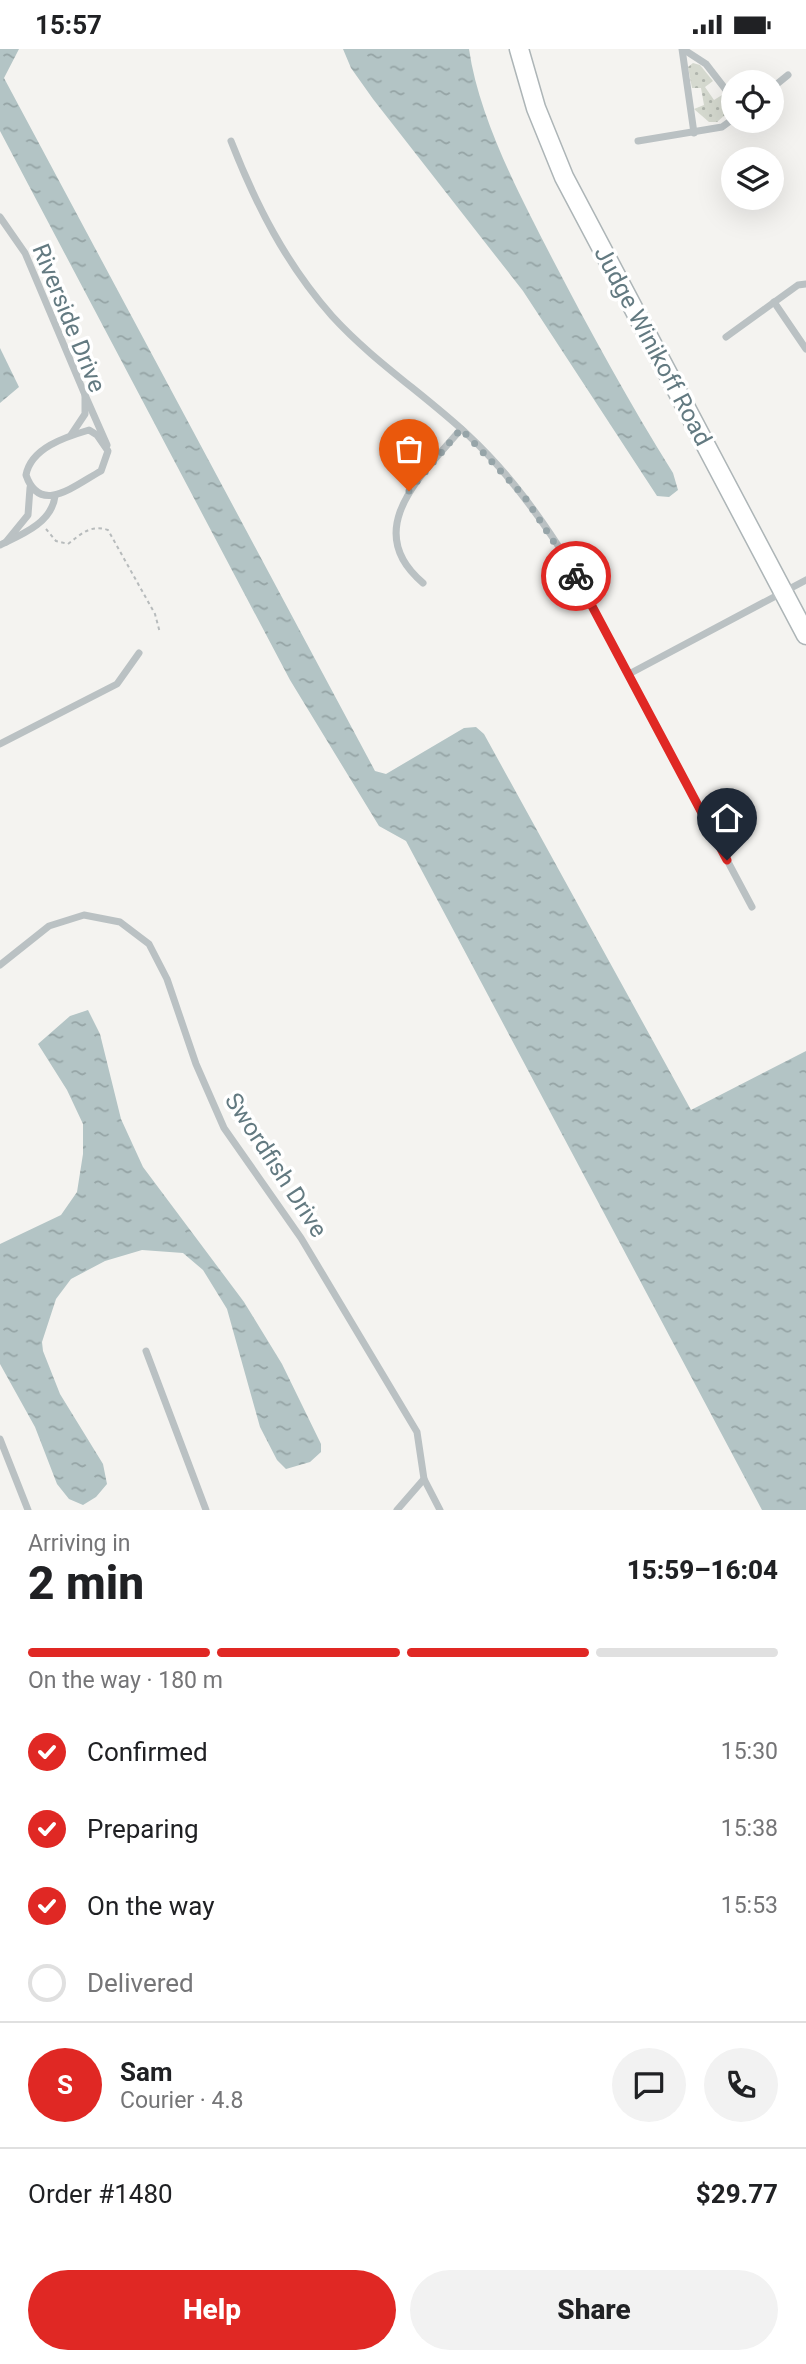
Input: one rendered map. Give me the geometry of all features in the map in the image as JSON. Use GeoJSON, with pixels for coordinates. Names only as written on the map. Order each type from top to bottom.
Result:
{"type":"FeatureCollection","features":[{"type":"Feature","properties":{"kind":"street","name":"Judge Winikoff Road"},"geometry":{"type":"LineString","coordinates":[[519,49],[536,108],[564,177],[806,635]]}},
{"type":"Feature","properties":{"kind":"street"},"geometry":{"type":"LineString","coordinates":[[683,49],[706,64],[721,83]]}},
{"type":"Feature","properties":{"kind":"street"},"geometry":{"type":"LineString","coordinates":[[683,49],[694,133]]}},
{"type":"Feature","properties":{"kind":"street"},"geometry":{"type":"LineString","coordinates":[[784,78],[788,75]]}},
{"type":"Feature","properties":{"kind":"street"},"geometry":{"type":"LineString","coordinates":[[638,141],[721,127]]}},
{"type":"Feature","properties":{"kind":"street"},"geometry":{"type":"LineString","coordinates":[[232,141],[267,223],[308,286],[357,342],[461,429],[498,466],[547,527],[629,674],[752,907]]}},
{"type":"Feature","properties":{"kind":"street","name":"Riverside Drive"},"geometry":{"type":"LineString","coordinates":[[0,217],[25,253],[85,395],[85,414],[71,435]]}},
{"type":"Feature","properties":{"kind":"street"},"geometry":{"type":"LineString","coordinates":[[726,337],[798,285],[806,284]]}},
{"type":"Feature","properties":{"kind":"street"},"geometry":{"type":"LineString","coordinates":[[774,302],[806,349]]}},
{"type":"Feature","properties":{"kind":"street"},"geometry":{"type":"LineString","coordinates":[[30,488],[45,497],[55,496],[101,471],[108,451],[101,428],[85,395]]}},
{"type":"Feature","properties":{"kind":"street"},"geometry":{"type":"LineString","coordinates":[[423,583],[410,571],[402,556],[396,531],[398,514],[409,491],[461,429]]}},
{"type":"Feature","properties":{"kind":"street"},"geometry":{"type":"LineString","coordinates":[[3,544],[28,515],[30,488],[26,475],[35,455],[71,435],[94,432],[108,451]]}},
{"type":"Feature","properties":{"kind":"street"},"geometry":{"type":"LineString","coordinates":[[3,544],[20,537],[49,513],[55,496]]}},
{"type":"Feature","properties":{"kind":"street"},"geometry":{"type":"LineString","coordinates":[[629,674],[806,579]]}},
{"type":"Feature","properties":{"kind":"street"},"geometry":{"type":"LineString","coordinates":[[0,744],[117,684],[139,653]]}},
{"type":"Feature","properties":{"kind":"street","name":"Swordfish Drive"},"geometry":{"type":"LineString","coordinates":[[0,965],[49,926],[84,915],[120,922],[149,944],[167,979],[196,1064],[224,1128],[286,1215],[416,1432],[424,1479],[440,1510]]}},
{"type":"Feature","properties":{"kind":"street"},"geometry":{"type":"LineString","coordinates":[[146,1350],[206,1510]]}},
{"type":"Feature","properties":{"kind":"street"},"geometry":{"type":"LineString","coordinates":[[0,1439],[28,1510]]}},
{"type":"Feature","properties":{"kind":"street"},"geometry":{"type":"LineString","coordinates":[[397,1510],[424,1479]]}},
{"type":"Feature","properties":{"kind":"path"},"geometry":{"type":"LineString","coordinates":[[46,529],[56,541],[68,544],[87,529],[99,527],[108,530],[155,614],[160,633]]}},
{"type":"Feature","properties":{"kind":"shaded area"},"geometry":{"type":"Polygon","coordinates":[[[693,63],[700,65],[713,81],[705,87],[714,100],[721,96],[721,118],[717,122],[709,122],[694,109],[704,105],[701,88],[692,88],[688,67],[693,63]]]}},
{"type":"Feature","properties":{"kind":"water"},"geometry":{"type":"Polygon","coordinates":[[[0,49],[19,49],[4,78],[375,771],[386,774],[464,728],[476,727],[484,734],[691,1110],[806,1051],[806,1510],[762,1510],[406,841],[379,826],[290,680],[0,131],[0,49]]]}},
{"type":"Feature","properties":{"kind":"water"},"geometry":{"type":"Polygon","coordinates":[[[343,49],[469,49],[482,103],[515,184],[596,341],[673,473],[678,490],[669,497],[657,496],[523,291],[373,99],[351,68],[343,49]]]}},
{"type":"Feature","properties":{"kind":"water"},"geometry":{"type":"Polygon","coordinates":[[[0,348],[19,387],[0,403],[0,348]]]}},
{"type":"Feature","properties":{"kind":"water"},"geometry":{"type":"Polygon","coordinates":[[[88,1010],[100,1034],[121,1119],[143,1167],[244,1302],[282,1364],[321,1444],[321,1452],[310,1462],[286,1469],[277,1460],[260,1427],[227,1309],[203,1270],[183,1253],[142,1250],[105,1261],[71,1279],[56,1299],[42,1342],[43,1351],[60,1394],[103,1464],[107,1484],[96,1497],[83,1505],[69,1499],[57,1484],[35,1427],[0,1364],[0,1244],[61,1215],[77,1192],[83,1154],[83,1124],[67,1090],[38,1044],[70,1016],[88,1010]]]}},
{"type":"Feature","properties":{"kind":"way so far"},"geometry":{"type":"LineString","coordinates":[[409,491],[461,429],[524,496],[547,527],[576,576]]}},
{"type":"Feature","properties":{"kind":"route"},"geometry":{"type":"LineString","coordinates":[[576,576],[727,860]]}}]}
